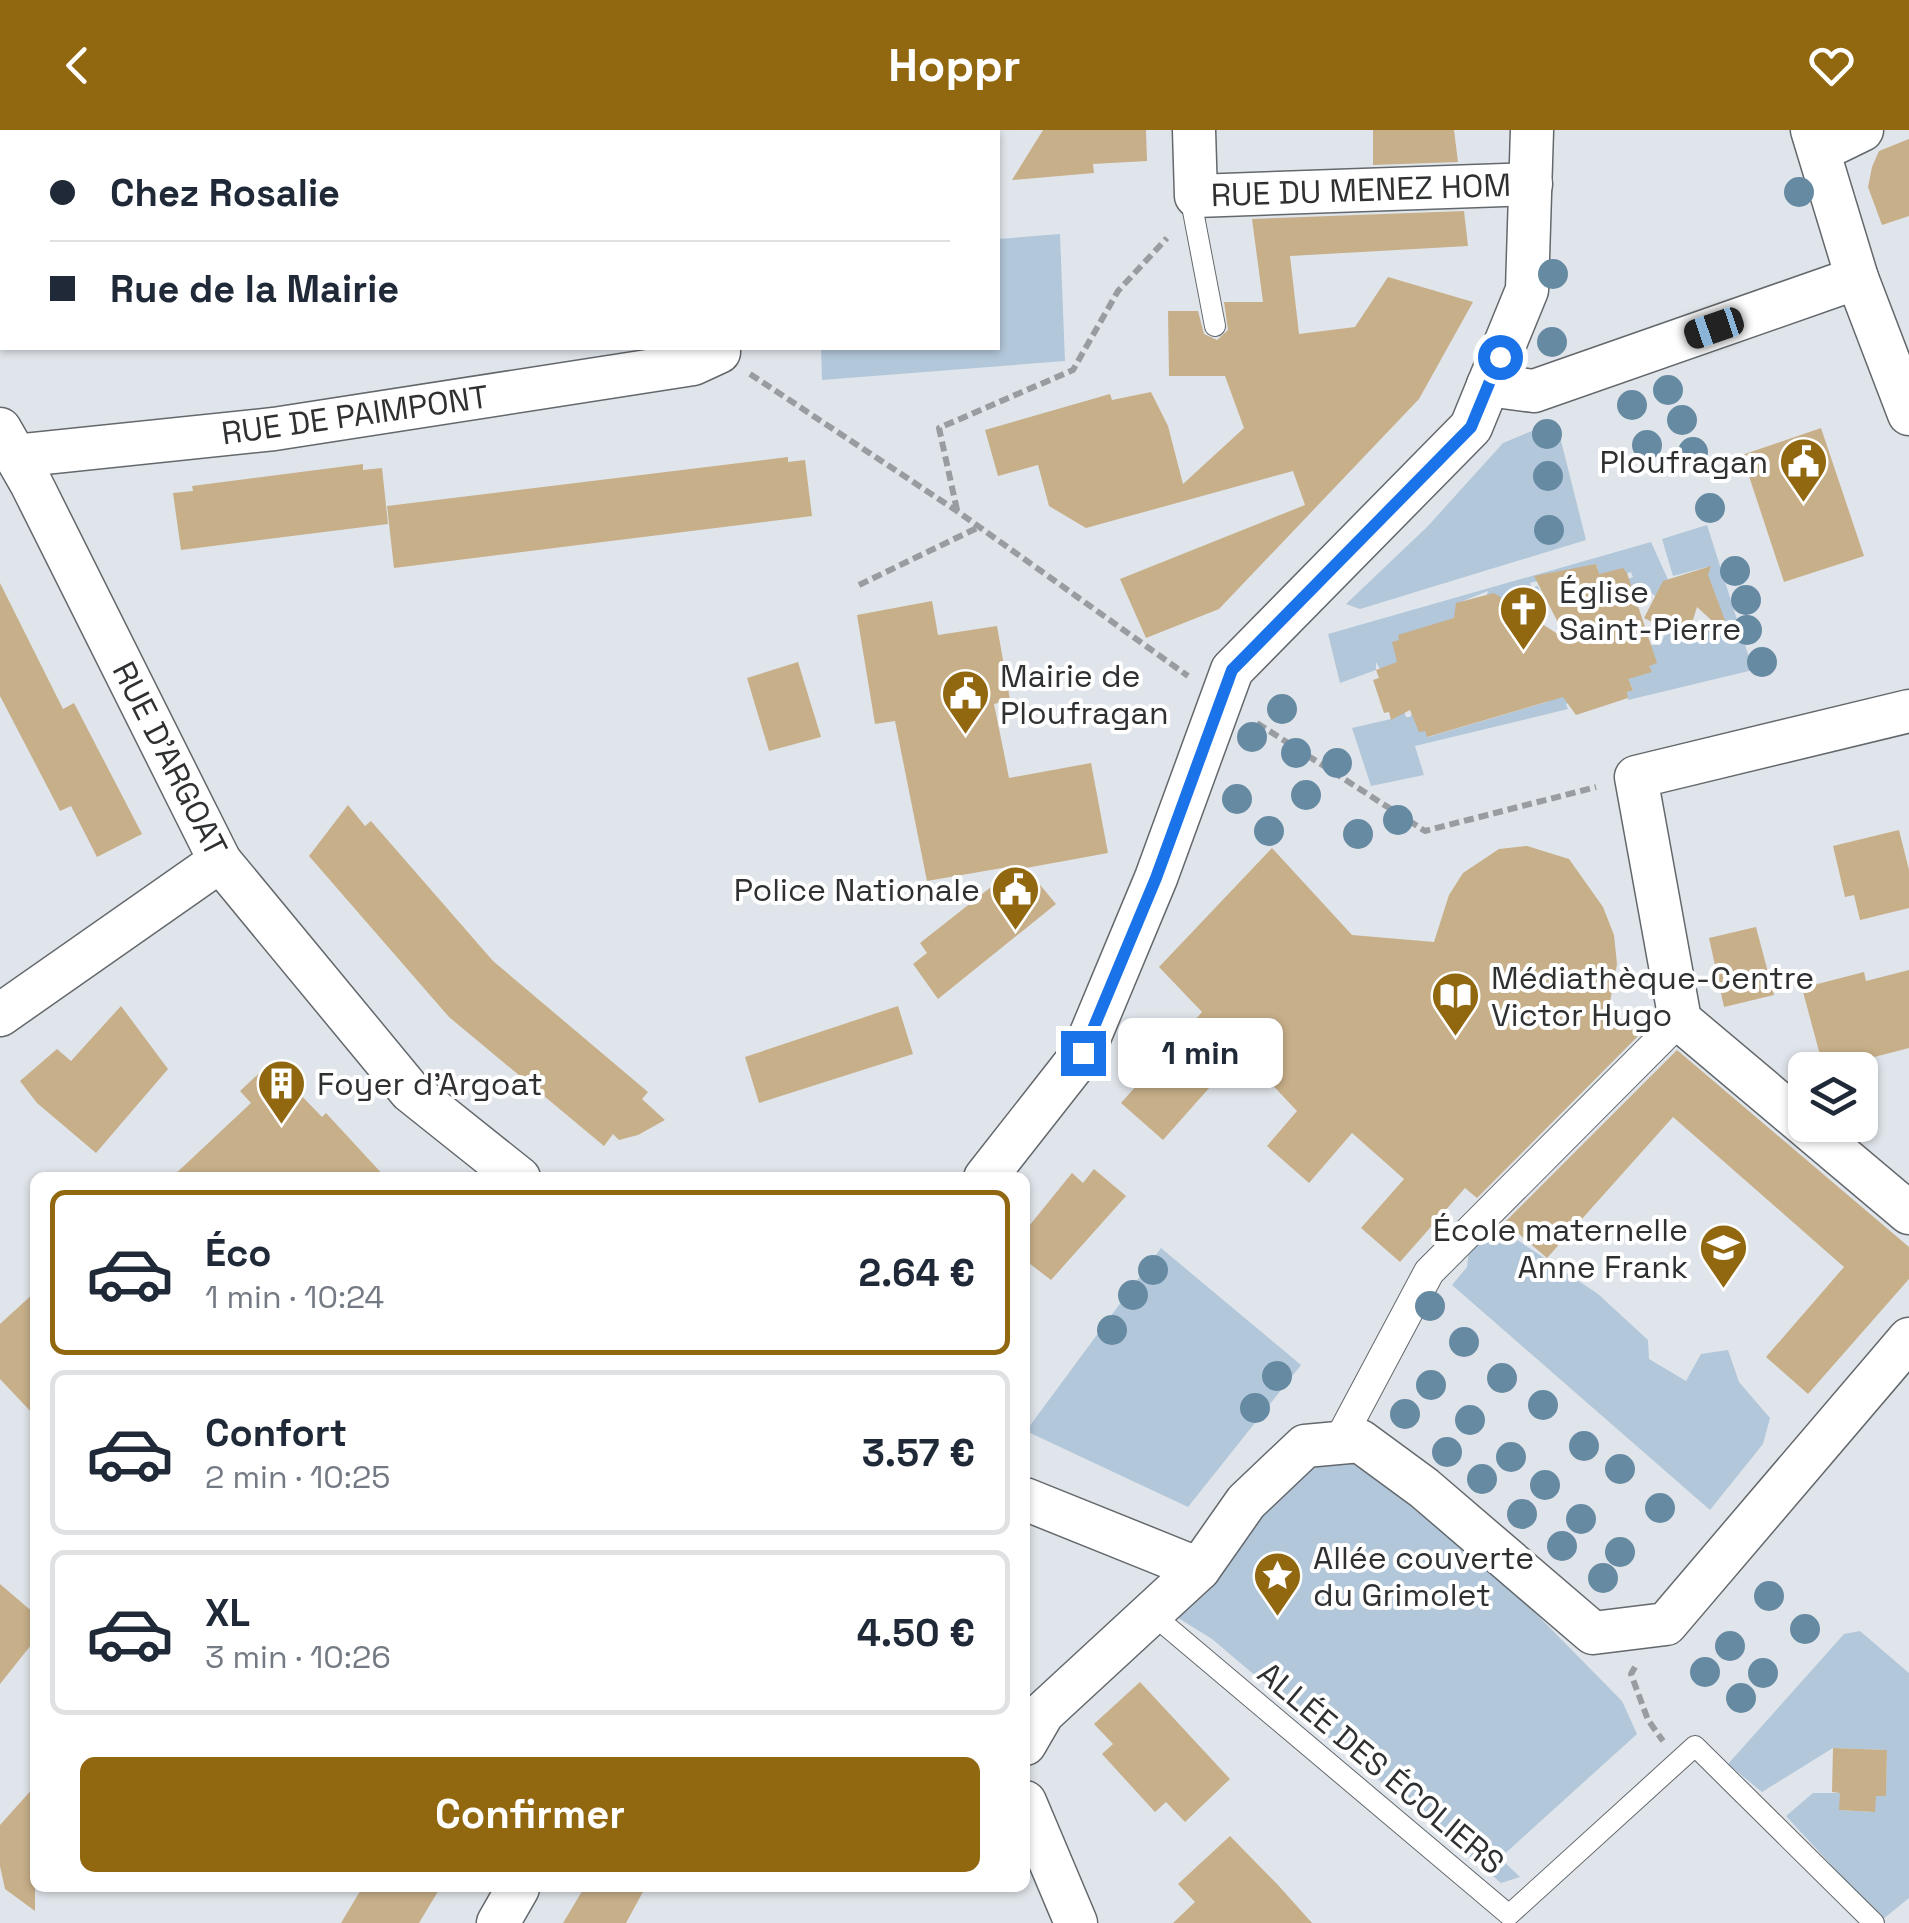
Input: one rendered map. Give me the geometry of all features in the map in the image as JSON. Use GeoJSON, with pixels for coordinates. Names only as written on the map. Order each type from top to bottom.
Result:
{"type":"FeatureCollection","features":[{"type":"Feature","properties":{"kind":"street","name":"RUE DU MENEZ HOM"},"geometry":{"type":"LineString","coordinates":[[1194,130],[1194,204],[1531,184]]}},
{"type":"Feature","properties":{"kind":"street"},"geometry":{"type":"LineString","coordinates":[[989,1172],[1083,1053],[1156,878],[1232,670],[1471,427],[1528,290],[1532,130]]}},
{"type":"Feature","properties":{"kind":"street"},"geometry":{"type":"LineString","coordinates":[[1862,130],[1815,141],[1857,278],[1909,414]]}},
{"type":"Feature","properties":{"kind":"street"},"geometry":{"type":"LineString","coordinates":[[1488,385],[1534,391],[1857,278]]}},
{"type":"Feature","properties":{"kind":"street","name":"RUE DE PAIMPONT"},"geometry":{"type":"LineString","coordinates":[[12,464],[274,429],[719,355]]}},
{"type":"Feature","properties":{"kind":"street","name":"RUE D'ARGOAT"},"geometry":{"type":"LineString","coordinates":[[12,464],[220,861],[410,1090],[512,1172]]}},
{"type":"Feature","properties":{"kind":"street"},"geometry":{"type":"LineString","coordinates":[[1909,711],[1636,777],[1680,1020],[1909,1213]]}},
{"type":"Feature","properties":{"kind":"street"},"geometry":{"type":"LineString","coordinates":[[0,1015],[220,861]]}},
{"type":"Feature","properties":{"kind":"street"},"geometry":{"type":"LineString","coordinates":[[1339,1441],[1429,1272],[1680,1020]]}},
{"type":"Feature","properties":{"kind":"street"},"geometry":{"type":"LineString","coordinates":[[1030,1735],[1043,1713],[1199,1569],[1246,1502],[1306,1446],[1360,1441],[1424,1488],[1593,1633],[1619,1633],[1666,1624],[1909,1339]]}},
{"type":"Feature","properties":{"kind":"street"},"geometry":{"type":"LineString","coordinates":[[1030,1501],[1199,1569]]}},
{"type":"Feature","properties":{"kind":"street"},"geometry":{"type":"LineString","coordinates":[[1030,1815],[1076,1923]]}},
{"type":"Feature","properties":{"kind":"street"},"geometry":{"type":"LineString","coordinates":[[498,1923],[516,1892]]}},
{"type":"Feature","properties":{"kind":"lane"},"geometry":{"type":"LineString","coordinates":[[1194,204],[1215,326]]}},
{"type":"Feature","properties":{"kind":"lane","name":"ALLÉE DES ÉCOLIERS"},"geometry":{"type":"LineString","coordinates":[[1151,1613],[1509,1915],[1678,1762]]}},
{"type":"Feature","properties":{"kind":"lane"},"geometry":{"type":"LineString","coordinates":[[1678,1762],[1695,1746],[1874,1923]]}},
{"type":"Feature","properties":{"kind":"path"},"geometry":{"type":"LineString","coordinates":[[958,511],[939,428],[1072,370],[1118,291],[1194,204]]}},
{"type":"Feature","properties":{"kind":"path"},"geometry":{"type":"LineString","coordinates":[[719,355],[958,511],[1221,700],[1425,832],[1636,777]]}},
{"type":"Feature","properties":{"kind":"path"},"geometry":{"type":"LineString","coordinates":[[858,585],[980,527]]}},
{"type":"Feature","properties":{"kind":"path"},"geometry":{"type":"LineString","coordinates":[[1642,1653],[1631,1674],[1648,1720],[1678,1762]]}},
{"type":"Feature","properties":{"kind":"shaded area"},"geometry":{"type":"Polygon","coordinates":[[[1060,234],[1065,361],[822,380],[821,350],[1000,350],[1000,239],[1060,234]]]}},
{"type":"Feature","properties":{"kind":"shaded area"},"geometry":{"type":"Polygon","coordinates":[[[1556,421],[1586,540],[1360,609],[1346,604],[1428,526],[1503,443],[1556,421]]]}},
{"type":"Feature","properties":{"kind":"shaded area"},"geometry":{"type":"Polygon","coordinates":[[[1707,525],[1753,670],[1628,700],[1627,692],[1633,689],[1631,685],[1626,688],[1621,674],[1651,672],[1643,645],[1660,645],[1670,624],[1688,635],[1717,626],[1717,599],[1704,574],[1707,567],[1673,576],[1662,539],[1707,525]]]}},
{"type":"Feature","properties":{"kind":"shaded area"},"geometry":{"type":"Polygon","coordinates":[[[1651,542],[1670,584],[1660,600],[1643,586],[1641,592],[1630,596],[1625,580],[1633,577],[1631,572],[1595,582],[1592,571],[1598,569],[1596,564],[1530,583],[1532,588],[1538,586],[1542,598],[1520,605],[1518,599],[1513,601],[1515,606],[1487,595],[1488,591],[1463,601],[1466,620],[1407,669],[1384,676],[1376,662],[1376,670],[1340,683],[1328,634],[1651,542]]]}},
{"type":"Feature","properties":{"kind":"shaded area"},"geometry":{"type":"Polygon","coordinates":[[[1568,690],[1572,702],[1566,704],[1568,709],[1415,746],[1424,775],[1371,786],[1352,728],[1391,719],[1403,708],[1406,717],[1410,717],[1417,704],[1428,737],[1547,702],[1568,690]]]}},
{"type":"Feature","properties":{"kind":"shaded area"},"geometry":{"type":"Polygon","coordinates":[[[1495,1225],[1598,1294],[1648,1340],[1649,1359],[1686,1381],[1701,1354],[1728,1350],[1739,1382],[1770,1418],[1763,1444],[1710,1510],[1452,1285],[1467,1267],[1469,1251],[1495,1225]]]}},
{"type":"Feature","properties":{"kind":"shaded area"},"geometry":{"type":"Polygon","coordinates":[[[1161,1248],[1301,1365],[1188,1507],[1030,1433],[1030,1426],[1161,1248]]]}},
{"type":"Feature","properties":{"kind":"shaded area"},"geometry":{"type":"Polygon","coordinates":[[[1339,1441],[1416,1492],[1622,1701],[1637,1734],[1500,1858],[1520,1877],[1501,1883],[1212,1639],[1175,1616],[1199,1569],[1339,1441]]]}},
{"type":"Feature","properties":{"kind":"shaded area"},"geometry":{"type":"Polygon","coordinates":[[[1860,1631],[1909,1673],[1909,1898],[1882,1920],[1786,1816],[1813,1793],[1840,1793],[1840,1810],[1874,1812],[1875,1796],[1886,1795],[1887,1750],[1833,1748],[1762,1792],[1728,1764],[1844,1634],[1860,1631]]]}},
{"type":"Feature","properties":{"kind":"building"},"geometry":{"type":"Polygon","coordinates":[[[1043,130],[1146,130],[1147,161],[1093,164],[1094,173],[1012,180],[1043,130]]]}},
{"type":"Feature","properties":{"kind":"building"},"geometry":{"type":"Polygon","coordinates":[[[1373,130],[1454,130],[1458,162],[1373,165],[1373,130]]]}},
{"type":"Feature","properties":{"kind":"building"},"geometry":{"type":"Polygon","coordinates":[[[1909,139],[1909,216],[1882,225],[1868,187],[1872,167],[1879,151],[1909,139]]]}},
{"type":"Feature","properties":{"kind":"building"},"geometry":{"type":"Polygon","coordinates":[[[1464,211],[1468,246],[1290,256],[1299,334],[1355,327],[1388,277],[1473,302],[1419,399],[1219,609],[1146,638],[1120,579],[1305,505],[1293,471],[1086,528],[1049,506],[1038,465],[998,476],[985,430],[1110,394],[1112,400],[1151,392],[1168,426],[1183,484],[1244,428],[1225,376],[1169,376],[1168,311],[1198,311],[1204,334],[1217,340],[1228,330],[1224,302],[1263,302],[1252,219],[1464,211]]]}},
{"type":"Feature","properties":{"kind":"building","name":"Ploufragan"},"geometry":{"type":"Polygon","coordinates":[[[1821,428],[1864,556],[1784,582],[1742,455],[1821,428]]]}},
{"type":"Feature","properties":{"kind":"building"},"geometry":{"type":"Polygon","coordinates":[[[788,457],[788,462],[805,460],[812,516],[394,568],[387,506],[788,457]]]}},
{"type":"Feature","properties":{"kind":"building"},"geometry":{"type":"Polygon","coordinates":[[[363,464],[363,470],[382,468],[388,524],[181,550],[173,493],[193,491],[192,486],[363,464]]]}},
{"type":"Feature","properties":{"kind":"building","name":"Église Saint-Pierre"},"geometry":{"type":"Polygon","coordinates":[[[1596,564],[1599,574],[1623,568],[1627,573],[1657,663],[1649,666],[1652,672],[1628,679],[1633,690],[1627,692],[1628,698],[1576,715],[1563,697],[1427,737],[1425,731],[1419,732],[1410,710],[1391,720],[1389,712],[1384,713],[1373,680],[1379,678],[1376,670],[1397,662],[1392,642],[1399,640],[1398,635],[1454,618],[1456,603],[1494,593],[1567,640],[1534,576],[1596,564]]]}},
{"type":"Feature","properties":{"kind":"building"},"geometry":{"type":"Polygon","coordinates":[[[1711,566],[1708,575],[1732,639],[1697,607],[1687,639],[1644,618],[1663,581],[1711,566]]]}},
{"type":"Feature","properties":{"kind":"building"},"geometry":{"type":"Polygon","coordinates":[[[0,583],[63,709],[74,703],[142,834],[97,857],[71,806],[60,811],[0,696],[0,583]]]}},
{"type":"Feature","properties":{"kind":"building"},"geometry":{"type":"Polygon","coordinates":[[[932,601],[938,635],[997,626],[1010,700],[994,704],[1009,778],[1091,763],[1108,853],[1026,868],[1056,904],[938,999],[913,964],[927,953],[920,943],[1019,865],[927,881],[895,721],[875,724],[857,615],[932,601]]]}},
{"type":"Feature","properties":{"kind":"building"},"geometry":{"type":"Polygon","coordinates":[[[798,662],[821,737],[769,751],[747,678],[798,662]]]}},
{"type":"Feature","properties":{"kind":"building"},"geometry":{"type":"Polygon","coordinates":[[[348,805],[365,826],[371,821],[493,961],[648,1092],[642,1099],[665,1120],[638,1135],[619,1140],[613,1134],[604,1146],[449,1017],[309,856],[348,805]]]}},
{"type":"Feature","properties":{"kind":"building"},"geometry":{"type":"Polygon","coordinates":[[[1899,830],[1909,870],[1909,908],[1860,920],[1854,895],[1845,897],[1833,846],[1899,830]]]}},
{"type":"Feature","properties":{"kind":"building"},"geometry":{"type":"Polygon","coordinates":[[[1527,846],[1569,859],[1603,907],[1614,935],[1617,964],[1608,1013],[1644,1030],[1477,1198],[1465,1188],[1400,1262],[1361,1228],[1404,1179],[1352,1133],[1309,1183],[1267,1146],[1297,1111],[1241,1052],[1163,1140],[1121,1103],[1202,1012],[1159,967],[1272,848],[1352,935],[1434,942],[1449,895],[1463,873],[1499,849],[1527,846]]]}},
{"type":"Feature","properties":{"kind":"building"},"geometry":{"type":"Polygon","coordinates":[[[1756,927],[1774,995],[1724,1007],[1709,938],[1756,927]]]}},
{"type":"Feature","properties":{"kind":"building"},"geometry":{"type":"Polygon","coordinates":[[[1909,970],[1909,1048],[1878,1056],[1878,1052],[1819,1052],[1802,988],[1864,972],[1866,981],[1909,970]]]}},
{"type":"Feature","properties":{"kind":"building"},"geometry":{"type":"Polygon","coordinates":[[[121,1006],[168,1069],[96,1153],[37,1103],[20,1081],[57,1049],[71,1061],[121,1006]]]}},
{"type":"Feature","properties":{"kind":"building"},"geometry":{"type":"Polygon","coordinates":[[[898,1006],[913,1054],[759,1103],[745,1057],[898,1006]]]}},
{"type":"Feature","properties":{"kind":"building"},"geometry":{"type":"Polygon","coordinates":[[[1677,1050],[1909,1247],[1909,1279],[1808,1394],[1766,1357],[1844,1267],[1673,1117],[1547,1258],[1505,1222],[1677,1050]]]}},
{"type":"Feature","properties":{"kind":"building","name":"Foyer d'Argoat"},"geometry":{"type":"Polygon","coordinates":[[[270,1063],[322,1117],[326,1113],[380,1172],[177,1172],[251,1103],[240,1091],[270,1063]]]}},
{"type":"Feature","properties":{"kind":"building"},"geometry":{"type":"Polygon","coordinates":[[[1094,1169],[1126,1196],[1051,1280],[1030,1264],[1030,1225],[1072,1173],[1083,1183],[1094,1169]]]}},
{"type":"Feature","properties":{"kind":"building"},"geometry":{"type":"Polygon","coordinates":[[[30,1297],[30,1411],[0,1379],[0,1324],[30,1297]]]}},
{"type":"Feature","properties":{"kind":"building"},"geometry":{"type":"Polygon","coordinates":[[[0,1584],[30,1610],[30,1646],[0,1684],[0,1584]]]}},
{"type":"Feature","properties":{"kind":"building"},"geometry":{"type":"Polygon","coordinates":[[[1140,1682],[1230,1779],[1185,1822],[1166,1802],[1155,1812],[1102,1754],[1113,1744],[1094,1724],[1140,1682]]]}},
{"type":"Feature","properties":{"kind":"building"},"geometry":{"type":"Polygon","coordinates":[[[1833,1748],[1887,1750],[1886,1796],[1876,1796],[1875,1812],[1839,1810],[1840,1793],[1832,1792],[1833,1748]]]}},
{"type":"Feature","properties":{"kind":"building"},"geometry":{"type":"Polygon","coordinates":[[[30,1792],[30,1892],[35,1892],[35,1911],[5,1889],[0,1866],[0,1825],[30,1792]]]}},
{"type":"Feature","properties":{"kind":"building"},"geometry":{"type":"Polygon","coordinates":[[[1230,1836],[1312,1923],[1173,1923],[1195,1902],[1178,1884],[1230,1836]]]}},
{"type":"Feature","properties":{"kind":"building"},"geometry":{"type":"Polygon","coordinates":[[[360,1892],[438,1892],[419,1923],[341,1923],[360,1892]]]}},
{"type":"Feature","properties":{"kind":"building"},"geometry":{"type":"Polygon","coordinates":[[[582,1892],[643,1892],[626,1923],[563,1923],[582,1892]]]}},
{"type":"Feature","properties":{"kind":"place","name":"Ploufragan"},"geometry":{"type":"Point","coordinates":[1803,504]}},
{"type":"Feature","properties":{"kind":"place","name":"Église Saint-Pierre"},"geometry":{"type":"Point","coordinates":[1524,652]}},
{"type":"Feature","properties":{"kind":"place","name":"Mairie de Ploufragan"},"geometry":{"type":"Point","coordinates":[965,736]}},
{"type":"Feature","properties":{"kind":"place","name":"Police Nationale"},"geometry":{"type":"Point","coordinates":[1015,932]}},
{"type":"Feature","properties":{"kind":"place","name":"Médiathèque-Centre Victor Hugo"},"geometry":{"type":"Point","coordinates":[1456,1038]}},
{"type":"Feature","properties":{"kind":"place","name":"Foyer d'Argoat"},"geometry":{"type":"Point","coordinates":[282,1126]}},
{"type":"Feature","properties":{"kind":"place","name":"École maternelle Anne Frank"},"geometry":{"type":"Point","coordinates":[1723,1290]}},
{"type":"Feature","properties":{"kind":"place","name":"Allée couverte du Grimolet"},"geometry":{"type":"Point","coordinates":[1278,1618]}},
{"type":"Feature","properties":{"kind":"route"},"geometry":{"type":"LineString","coordinates":[[1083,1053],[1156,878],[1232,670],[1471,427],[1500,357]]}}]}
